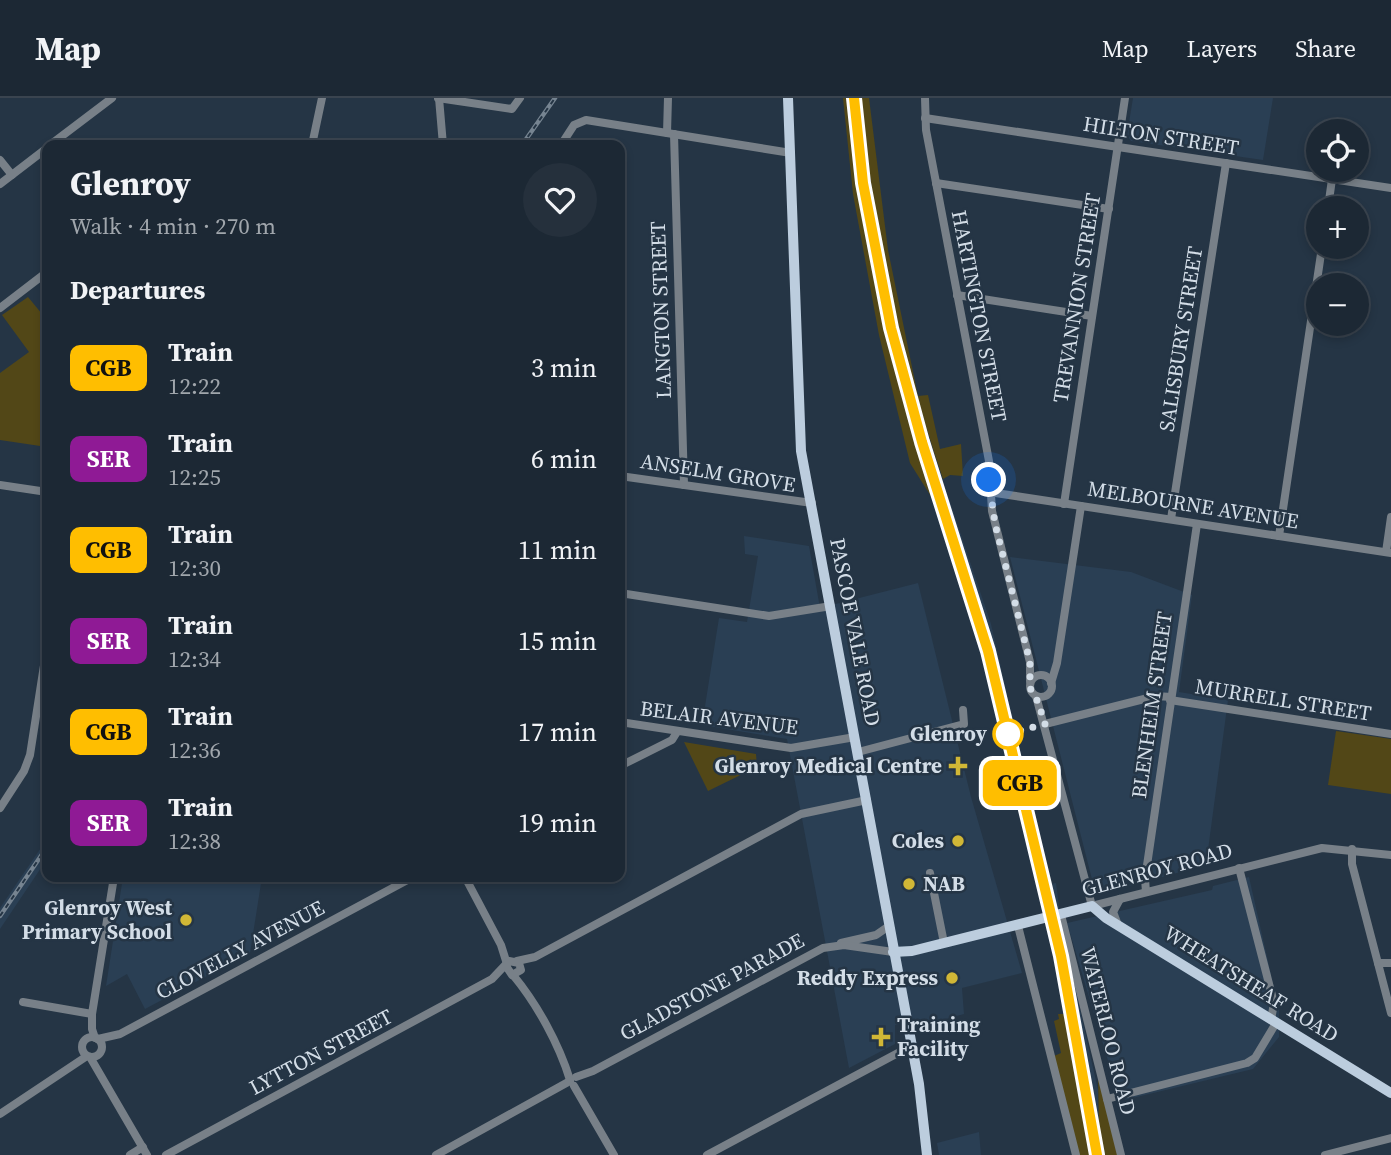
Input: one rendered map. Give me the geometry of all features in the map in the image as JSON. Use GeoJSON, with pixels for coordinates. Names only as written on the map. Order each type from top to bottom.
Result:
{"type":"FeatureCollection","features":[{"type":"Feature","properties":{"kind":"main road","name":"PASCOE VALE ROAD"},"geometry":{"type":"LineString","coordinates":[[788,98],[800,428],[911,1046],[928,1155]]}},
{"type":"Feature","properties":{"kind":"main road","name":"PASCOE VALE ROAD"},"geometry":{"type":"LineString","coordinates":[[790,111],[794,98]]}},
{"type":"Feature","properties":{"kind":"main road","name":"GLENROY ROAD"},"geometry":{"type":"LineString","coordinates":[[893,952],[912,951],[1091,906]]}},
{"type":"Feature","properties":{"kind":"main road","name":"WHEATSHEAF ROAD"},"geometry":{"type":"LineString","coordinates":[[1091,906],[1118,926],[1391,1093]]}},
{"type":"Feature","properties":{"kind":"street"},"geometry":{"type":"LineString","coordinates":[[57,140],[112,98]]}},
{"type":"Feature","properties":{"kind":"street"},"geometry":{"type":"LineString","coordinates":[[313,140],[322,98]]}},
{"type":"Feature","properties":{"kind":"street"},"geometry":{"type":"LineString","coordinates":[[443,140],[439,98],[512,109],[520,98]]}},
{"type":"Feature","properties":{"kind":"street","name":"LANGTON STREET"},"geometry":{"type":"LineString","coordinates":[[668,98],[684,485]]}},
{"type":"Feature","properties":{"kind":"street","name":"HARTINGTON STREET"},"geometry":{"type":"LineString","coordinates":[[925,98],[925,118],[936,183],[989,461],[989,492],[1030,662],[1030,681]]}},
{"type":"Feature","properties":{"kind":"street","name":"TREVANNION STREET"},"geometry":{"type":"LineString","coordinates":[[1064,503],[1125,98]]}},
{"type":"Feature","properties":{"kind":"street","name":"HILTON STREET"},"geometry":{"type":"LineString","coordinates":[[925,118],[1306,175]]}},
{"type":"Feature","properties":{"kind":"street"},"geometry":{"type":"LineString","coordinates":[[564,140],[573,125],[586,120],[791,153]]}},
{"type":"Feature","properties":{"kind":"street"},"geometry":{"type":"LineString","coordinates":[[0,184],[42,151]]}},
{"type":"Feature","properties":{"kind":"street"},"geometry":{"type":"LineString","coordinates":[[0,160],[12,175]]}},
{"type":"Feature","properties":{"kind":"street","name":"SALISBURY STREET"},"geometry":{"type":"LineString","coordinates":[[1171,519],[1226,163]]}},
{"type":"Feature","properties":{"kind":"street","name":"HILTON STREET"},"geometry":{"type":"LineString","coordinates":[[1352,182],[1391,188]]}},
{"type":"Feature","properties":{"kind":"street"},"geometry":{"type":"LineString","coordinates":[[936,183],[1109,209]]}},
{"type":"Feature","properties":{"kind":"street"},"geometry":{"type":"LineString","coordinates":[[1279,536],[1320,259]]}},
{"type":"Feature","properties":{"kind":"street"},"geometry":{"type":"LineString","coordinates":[[0,308],[42,276]]}},
{"type":"Feature","properties":{"kind":"street"},"geometry":{"type":"LineString","coordinates":[[957,295],[1092,316]]}},
{"type":"Feature","properties":{"kind":"street","name":"ANSELM GROVE"},"geometry":{"type":"LineString","coordinates":[[625,477],[812,503]]}},
{"type":"Feature","properties":{"kind":"street"},"geometry":{"type":"LineString","coordinates":[[0,485],[42,491]]}},
{"type":"Feature","properties":{"kind":"street","name":"MELBOURNE AVENUE"},"geometry":{"type":"LineString","coordinates":[[989,492],[1388,553]]}},
{"type":"Feature","properties":{"kind":"street"},"geometry":{"type":"LineString","coordinates":[[1041,711],[1051,690],[1058,661],[1081,506]]}},
{"type":"Feature","properties":{"kind":"street"},"geometry":{"type":"LineString","coordinates":[[1388,553],[1391,517]]}},
{"type":"Feature","properties":{"kind":"street","name":"BLENHEIM STREET"},"geometry":{"type":"LineString","coordinates":[[1146,892],[1145,878],[1197,524]]}},
{"type":"Feature","properties":{"kind":"street"},"geometry":{"type":"LineString","coordinates":[[625,594],[769,616],[831,606]]}},
{"type":"Feature","properties":{"kind":"street"},"geometry":{"type":"LineString","coordinates":[[1058,661],[1030,681],[1031,691],[1036,696],[1045,724],[1091,906]]}},
{"type":"Feature","properties":{"kind":"street","name":"HARTINGTON STREET"},"geometry":{"type":"LineString","coordinates":[[1030,662],[1042,675]]}},
{"type":"Feature","properties":{"kind":"street"},"geometry":{"type":"LineString","coordinates":[[1042,675],[1051,683]]}},
{"type":"Feature","properties":{"kind":"street"},"geometry":{"type":"LineString","coordinates":[[0,808],[24,771],[30,755],[42,678]]}},
{"type":"Feature","properties":{"kind":"street"},"geometry":{"type":"LineString","coordinates":[[1036,696],[1046,696]]}},
{"type":"Feature","properties":{"kind":"street","name":"MURRELL STREET"},"geometry":{"type":"LineString","coordinates":[[1045,724],[1156,696],[1391,734]]}},
{"type":"Feature","properties":{"kind":"street"},"geometry":{"type":"LineString","coordinates":[[858,752],[964,724],[962,710]]}},
{"type":"Feature","properties":{"kind":"street","name":"BELAIR AVENUE"},"geometry":{"type":"LineString","coordinates":[[625,723],[791,748],[855,737]]}},
{"type":"Feature","properties":{"kind":"street"},"geometry":{"type":"LineString","coordinates":[[654,747],[660,729]]}},
{"type":"Feature","properties":{"kind":"street"},"geometry":{"type":"LineString","coordinates":[[625,763],[672,740],[677,732]]}},
{"type":"Feature","properties":{"kind":"street"},"geometry":{"type":"LineString","coordinates":[[516,973],[535,957],[801,814],[867,800]]}},
{"type":"Feature","properties":{"kind":"street","name":"GLENROY ROAD"},"geometry":{"type":"LineString","coordinates":[[1091,906],[1322,848],[1391,855]]}},
{"type":"Feature","properties":{"kind":"street"},"geometry":{"type":"LineString","coordinates":[[1352,849],[1352,864],[1391,1013]]}},
{"type":"Feature","properties":{"kind":"street"},"geometry":{"type":"LineString","coordinates":[[1107,1099],[1247,1063],[1255,1058],[1273,1021],[1274,1003],[1239,868]]}},
{"type":"Feature","properties":{"kind":"street"},"geometry":{"type":"LineString","coordinates":[[930,873],[944,943]]}},
{"type":"Feature","properties":{"kind":"street"},"geometry":{"type":"LineString","coordinates":[[0,1114],[53,1082],[65,1070],[83,1043],[92,1014],[113,882]]}},
{"type":"Feature","properties":{"kind":"street","name":"CLOVELLY AVENUE"},"geometry":{"type":"LineString","coordinates":[[99,1045],[403,882]]}},
{"type":"Feature","properties":{"kind":"street"},"geometry":{"type":"LineString","coordinates":[[468,882],[614,1155]]}},
{"type":"Feature","properties":{"kind":"street"},"geometry":{"type":"LineString","coordinates":[[1118,926],[1113,912],[1120,899]]}},
{"type":"Feature","properties":{"kind":"street","name":"WATERLOO ROAD"},"geometry":{"type":"LineString","coordinates":[[1060,915],[1121,1155]]}},
{"type":"Feature","properties":{"kind":"street"},"geometry":{"type":"LineString","coordinates":[[834,945],[876,935],[889,926]]}},
{"type":"Feature","properties":{"kind":"street"},"geometry":{"type":"LineString","coordinates":[[1018,926],[1076,1155]]}},
{"type":"Feature","properties":{"kind":"street","name":"GLADSTONE PARADE"},"geometry":{"type":"LineString","coordinates":[[436,1155],[823,948],[834,945],[893,952]]}},
{"type":"Feature","properties":{"kind":"street"},"geometry":{"type":"LineString","coordinates":[[511,963],[535,957]]}},
{"type":"Feature","properties":{"kind":"street"},"geometry":{"type":"LineString","coordinates":[[511,963],[516,973]]}},
{"type":"Feature","properties":{"kind":"street","name":"LYTTON STREET"},"geometry":{"type":"LineString","coordinates":[[166,1155],[492,979],[511,963]]}},
{"type":"Feature","properties":{"kind":"street"},"geometry":{"type":"LineString","coordinates":[[1378,963],[1391,963]]}},
{"type":"Feature","properties":{"kind":"street","name":"LYTTON STREET"},"geometry":{"type":"LineString","coordinates":[[492,979],[516,973]]}},
{"type":"Feature","properties":{"kind":"street"},"geometry":{"type":"LineString","coordinates":[[23,1002],[92,1014]]}},
{"type":"Feature","properties":{"kind":"street"},"geometry":{"type":"LineString","coordinates":[[92,1014],[92,1029],[99,1045],[106,1079]]}},
{"type":"Feature","properties":{"kind":"street"},"geometry":{"type":"LineString","coordinates":[[83,1043],[99,1045]]}},
{"type":"Feature","properties":{"kind":"street"},"geometry":{"type":"LineString","coordinates":[[83,1043],[88,1056],[106,1079],[145,1151],[130,1155]]}},
{"type":"Feature","properties":{"kind":"street"},"geometry":{"type":"LineString","coordinates":[[65,1070],[88,1056],[99,1045]]}},
{"type":"Feature","properties":{"kind":"street"},"geometry":{"type":"LineString","coordinates":[[707,1155],[911,1046]]}},
{"type":"Feature","properties":{"kind":"street"},"geometry":{"type":"LineString","coordinates":[[1325,1155],[1391,1138]]}},
{"type":"Feature","properties":{"kind":"shaded area"},"geometry":{"type":"Polygon","coordinates":[[[843,98],[851,98],[864,202],[884,305],[909,406],[940,506],[937,506],[910,463],[879,335],[853,194],[843,98]]]}},
{"type":"Feature","properties":{"kind":"shaded area"},"geometry":{"type":"Polygon","coordinates":[[[851,98],[861,98],[870,179],[885,269],[918,407],[991,624],[1050,884],[1056,883],[1062,929],[1098,1090],[1099,1128],[1105,1155],[1093,1155],[1063,978],[1038,887],[1043,886],[1002,712],[997,713],[975,615],[925,461],[891,341],[868,227],[851,98]]]}},
{"type":"Feature","properties":{"kind":"shaded area"},"geometry":{"type":"Polygon","coordinates":[[[861,98],[869,98],[888,250],[918,396],[928,395],[940,449],[961,444],[963,476],[950,475],[943,479],[914,386],[881,243],[861,98]]]}},
{"type":"Feature","properties":{"kind":"shaded area"},"geometry":{"type":"Polygon","coordinates":[[[1133,98],[1273,98],[1263,160],[1131,141],[1127,135],[1133,98]]]}},
{"type":"Feature","properties":{"kind":"shaded area"},"geometry":{"type":"Polygon","coordinates":[[[28,297],[42,314],[42,446],[0,440],[0,373],[29,352],[2,315],[28,297]]]}},
{"type":"Feature","properties":{"kind":"shaded area"},"geometry":{"type":"Polygon","coordinates":[[[744,536],[809,546],[820,608],[918,583],[971,797],[1022,973],[962,988],[964,1014],[920,1026],[918,1020],[895,1025],[895,1044],[849,1068],[787,739],[702,725],[719,618],[747,622],[758,556],[745,554],[744,536]]]}},
{"type":"Feature","properties":{"kind":"shaded area"},"geometry":{"type":"Polygon","coordinates":[[[1010,557],[1131,572],[1192,595],[1179,692],[1228,700],[1206,865],[1096,895],[1010,557]]]}},
{"type":"Feature","properties":{"kind":"shaded area"},"geometry":{"type":"Polygon","coordinates":[[[1336,731],[1391,739],[1391,794],[1328,785],[1336,731]]]}},
{"type":"Feature","properties":{"kind":"shaded area"},"geometry":{"type":"Polygon","coordinates":[[[684,742],[756,754],[757,767],[708,791],[684,742]]]}},
{"type":"Feature","properties":{"kind":"shaded area"},"geometry":{"type":"Polygon","coordinates":[[[42,846],[42,866],[0,929],[0,908],[42,846]]]}},
{"type":"Feature","properties":{"kind":"shaded area"},"geometry":{"type":"Polygon","coordinates":[[[1249,877],[1279,1010],[1279,1037],[1253,1069],[1120,1101],[1067,923],[1212,890],[1213,886],[1249,877]]]}},
{"type":"Feature","properties":{"kind":"shaded area","name":"Glenroy West Primary School"},"geometry":{"type":"Polygon","coordinates":[[[122,882],[261,882],[250,953],[145,1009],[127,974],[106,986],[122,882]]]}},
{"type":"Feature","properties":{"kind":"shaded area"},"geometry":{"type":"Polygon","coordinates":[[[1049,929],[1063,978],[1093,1155],[1079,1155],[1054,1056],[1061,1053],[1054,1021],[1059,1019],[1058,1014],[1064,1014],[1049,929]]]}},
{"type":"Feature","properties":{"kind":"shaded area"},"geometry":{"type":"Polygon","coordinates":[[[1098,1077],[1118,1155],[1105,1155],[1099,1128],[1098,1077]]]}},
{"type":"Feature","properties":{"kind":"shaded area"},"geometry":{"type":"Polygon","coordinates":[[[979,1132],[981,1155],[939,1155],[937,1143],[979,1132]]]}},
{"type":"Feature","properties":{"kind":"railway"},"geometry":{"type":"LineString","coordinates":[[526,140],[555,98]]}},
{"type":"Feature","properties":{"kind":"railway"},"geometry":{"type":"LineString","coordinates":[[858,98],[866,172],[890,305],[924,433],[992,647],[1067,961],[1102,1155]]}},
{"type":"Feature","properties":{"kind":"railway"},"geometry":{"type":"LineString","coordinates":[[0,916],[42,854]]}},
{"type":"Feature","properties":{"kind":"train","name":"CGB"},"geometry":{"type":"LineString","coordinates":[[854,98],[863,183],[891,328],[922,442],[972,591],[988,651],[1061,956],[1097,1155]]}},
{"type":"Feature","properties":{"kind":"place","name":"Glenroy"},"geometry":{"type":"Point","coordinates":[1008,734]}},
{"type":"Feature","properties":{"kind":"place","name":"Glenroy Medical Centre"},"geometry":{"type":"Point","coordinates":[958,766]}},
{"type":"Feature","properties":{"kind":"place","name":"Coles"},"geometry":{"type":"Point","coordinates":[958,841]}},
{"type":"Feature","properties":{"kind":"place","name":"NAB"},"geometry":{"type":"Point","coordinates":[909,884]}},
{"type":"Feature","properties":{"kind":"place","name":"Glenroy West Primary School"},"geometry":{"type":"Point","coordinates":[186,920]}},
{"type":"Feature","properties":{"kind":"place","name":"Reddy Express"},"geometry":{"type":"Point","coordinates":[952,978]}},
{"type":"Feature","properties":{"kind":"place","name":"Training Facility"},"geometry":{"type":"Point","coordinates":[881,1037]}},
{"type":"Feature","properties":{"kind":"route"},"geometry":{"type":"LineString","coordinates":[[989,480],[990,502],[1031,666],[1030,688],[1036,696],[1045,724],[1008,734]]}}]}
